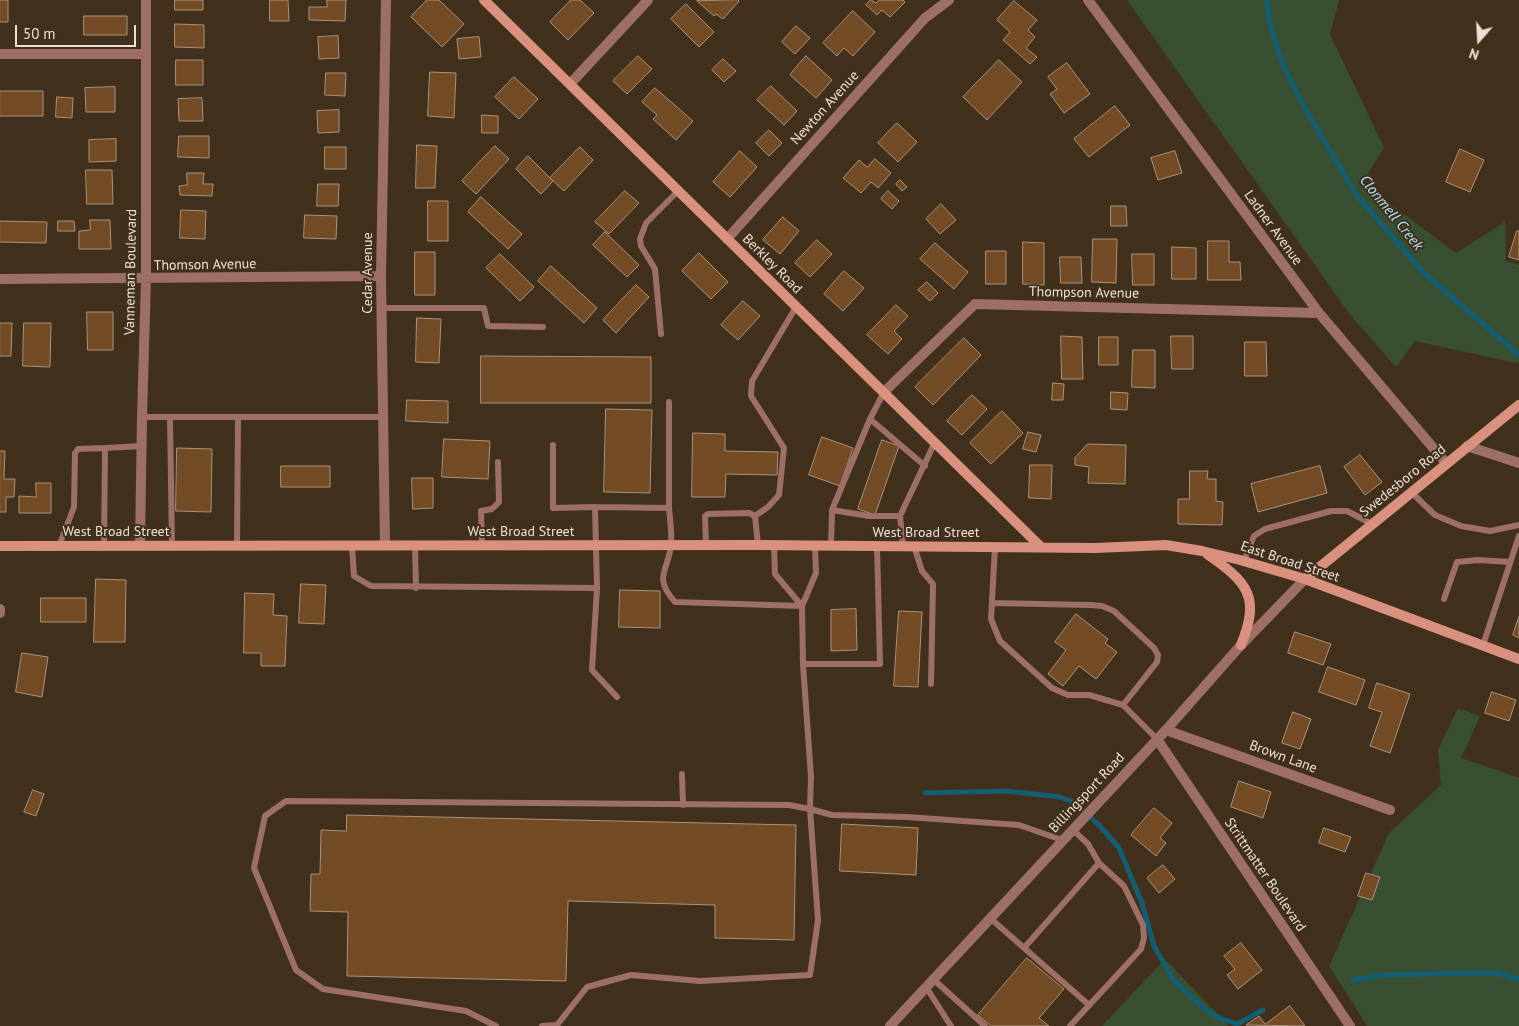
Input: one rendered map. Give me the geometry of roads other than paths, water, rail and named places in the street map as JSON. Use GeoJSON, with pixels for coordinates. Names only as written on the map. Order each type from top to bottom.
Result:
{"type":"FeatureCollection","features":[{"type":"Feature","properties":{"kind":"main road","name":"Berkley Road"},"geometry":{"type":"LineString","coordinates":[[484,0],[1041,548]]}},
{"type":"Feature","properties":{"kind":"main road","name":"Swedesboro Road"},"geometry":{"type":"LineString","coordinates":[[1305,579],[1519,405]]}},
{"type":"Feature","properties":{"kind":"main road","name":"West Broad Street"},"geometry":{"type":"LineString","coordinates":[[0,546],[774,545],[815,547],[1041,548]]}},
{"type":"Feature","properties":{"kind":"main road","name":"East Broad Street"},"geometry":{"type":"LineString","coordinates":[[1041,548],[1166,546],[1202,551],[1305,579],[1519,659]]}},
{"type":"Feature","properties":{"kind":"main road"},"geometry":{"type":"LineString","coordinates":[[1202,551],[1234,574],[1249,594],[1251,613],[1242,645]]}},
{"type":"Feature","properties":{"kind":"street","name":"Vanneman Boulevard"},"geometry":{"type":"LineString","coordinates":[[140,545],[146,279],[146,0]]}},
{"type":"Feature","properties":{"kind":"street","name":"Cedar Avenue"},"geometry":{"type":"LineString","coordinates":[[385,546],[381,276],[386,0]]}},
{"type":"Feature","properties":{"kind":"street"},"geometry":{"type":"LineString","coordinates":[[570,84],[648,0]]}},
{"type":"Feature","properties":{"kind":"street","name":"Newton Avenue"},"geometry":{"type":"LineString","coordinates":[[727,239],[925,18],[949,0]]}},
{"type":"Feature","properties":{"kind":"street","name":"Ladner Avenue"},"geometry":{"type":"LineString","coordinates":[[1088,0],[1318,313],[1446,464]]}},
{"type":"Feature","properties":{"kind":"street"},"geometry":{"type":"LineString","coordinates":[[0,54],[146,54]]}},
{"type":"Feature","properties":{"kind":"street","name":"Thomson Avenue"},"geometry":{"type":"LineString","coordinates":[[0,279],[381,276]]}},
{"type":"Feature","properties":{"kind":"street","name":"Thompson Avenue"},"geometry":{"type":"LineString","coordinates":[[884,392],[975,304],[1318,313]]}},
{"type":"Feature","properties":{"kind":"street"},"geometry":{"type":"LineString","coordinates":[[1467,446],[1519,463]]}},
{"type":"Feature","properties":{"kind":"street","name":"Billingsport Road"},"geometry":{"type":"LineString","coordinates":[[890,1026],[1305,579]]}},
{"type":"Feature","properties":{"kind":"street","name":"Brown Lane"},"geometry":{"type":"LineString","coordinates":[[1166,730],[1390,810]]}},
{"type":"Feature","properties":{"kind":"street","name":"Strittmatter Boulevard"},"geometry":{"type":"LineString","coordinates":[[1157,739],[1350,1026]]}},
{"type":"Feature","properties":{"kind":"lane"},"geometry":{"type":"LineString","coordinates":[[661,334],[655,269],[641,246],[640,239],[646,223],[678,191]]}},
{"type":"Feature","properties":{"kind":"lane"},"geometry":{"type":"LineString","coordinates":[[755,516],[768,507],[779,494],[784,448],[751,396],[752,381],[796,307]]}},
{"type":"Feature","properties":{"kind":"lane"},"geometry":{"type":"LineString","coordinates":[[381,308],[484,308],[488,326],[543,327]]}},
{"type":"Feature","properties":{"kind":"lane"},"geometry":{"type":"LineString","coordinates":[[831,546],[832,510],[870,420],[884,392]]}},
{"type":"Feature","properties":{"kind":"lane"},"geometry":{"type":"LineString","coordinates":[[668,402],[671,545],[662,574],[666,592],[675,602],[802,606]]}},
{"type":"Feature","properties":{"kind":"lane"},"geometry":{"type":"LineString","coordinates":[[142,417],[383,417]]}},
{"type":"Feature","properties":{"kind":"lane"},"geometry":{"type":"LineString","coordinates":[[237,546],[238,417]]}},
{"type":"Feature","properties":{"kind":"lane"},"geometry":{"type":"LineString","coordinates":[[170,418],[172,546]]}},
{"type":"Feature","properties":{"kind":"lane"},"geometry":{"type":"LineString","coordinates":[[870,420],[925,466]]}},
{"type":"Feature","properties":{"kind":"lane"},"geometry":{"type":"LineString","coordinates":[[903,546],[900,516],[934,444]]}},
{"type":"Feature","properties":{"kind":"lane"},"geometry":{"type":"LineString","coordinates":[[553,445],[553,508],[669,508]]}},
{"type":"Feature","properties":{"kind":"lane"},"geometry":{"type":"LineString","coordinates":[[59,546],[74,508],[75,454],[78,448],[142,446]]}},
{"type":"Feature","properties":{"kind":"lane"},"geometry":{"type":"LineString","coordinates":[[104,546],[105,448]]}},
{"type":"Feature","properties":{"kind":"lane"},"geometry":{"type":"LineString","coordinates":[[482,546],[481,511],[492,509],[499,502],[498,462]]}},
{"type":"Feature","properties":{"kind":"lane"},"geometry":{"type":"LineString","coordinates":[[1411,492],[1435,515],[1460,526],[1490,531],[1519,525]]}},
{"type":"Feature","properties":{"kind":"lane"},"geometry":{"type":"LineString","coordinates":[[595,507],[597,588],[592,670],[617,697]]}},
{"type":"Feature","properties":{"kind":"lane"},"geometry":{"type":"LineString","coordinates":[[832,510],[869,516],[900,516]]}},
{"type":"Feature","properties":{"kind":"lane"},"geometry":{"type":"LineString","coordinates":[[1244,561],[1254,536],[1265,528],[1331,511],[1347,511],[1372,524]]}},
{"type":"Feature","properties":{"kind":"lane"},"geometry":{"type":"LineString","coordinates":[[706,545],[705,516],[708,514],[749,513],[755,516]]}},
{"type":"Feature","properties":{"kind":"lane"},"geometry":{"type":"LineString","coordinates":[[755,516],[758,545]]}},
{"type":"Feature","properties":{"kind":"lane"},"geometry":{"type":"LineString","coordinates":[[1483,645],[1519,536]]}},
{"type":"Feature","properties":{"kind":"lane"},"geometry":{"type":"LineString","coordinates":[[352,545],[354,576],[371,586],[416,588],[597,588]]}},
{"type":"Feature","properties":{"kind":"lane"},"geometry":{"type":"LineString","coordinates":[[774,545],[775,574],[802,606]]}},
{"type":"Feature","properties":{"kind":"lane"},"geometry":{"type":"LineString","coordinates":[[416,546],[416,588]]}},
{"type":"Feature","properties":{"kind":"lane"},"geometry":{"type":"LineString","coordinates":[[803,664],[880,664],[877,546]]}},
{"type":"Feature","properties":{"kind":"lane"},"geometry":{"type":"LineString","coordinates":[[914,546],[922,571],[933,584],[931,684]]}},
{"type":"Feature","properties":{"kind":"lane"},"geometry":{"type":"LineString","coordinates":[[542,1026],[557,1025],[587,987],[631,975],[700,981],[810,975],[818,920],[810,809],[811,777],[803,664],[802,606],[816,573],[815,547]]}},
{"type":"Feature","properties":{"kind":"lane"},"geometry":{"type":"LineString","coordinates":[[995,547],[991,619],[1000,641],[1052,688],[1068,694],[1089,695],[1123,705],[1157,739]]}},
{"type":"Feature","properties":{"kind":"lane"},"geometry":{"type":"LineString","coordinates":[[1444,599],[1457,562],[1478,560],[1510,562]]}},
{"type":"Feature","properties":{"kind":"lane"},"geometry":{"type":"LineString","coordinates":[[992,603],[1090,604],[1114,611],[1154,648],[1158,655],[1157,662],[1123,705]]}},
{"type":"Feature","properties":{"kind":"lane"},"geometry":{"type":"LineString","coordinates":[[682,774],[683,805]]}},
{"type":"Feature","properties":{"kind":"lane"},"geometry":{"type":"LineString","coordinates":[[496,1026],[466,1011],[323,988],[296,970],[254,868],[264,816],[286,801],[789,805],[832,815],[907,817],[1019,825],[1062,840]]}},
{"type":"Feature","properties":{"kind":"lane"},"geometry":{"type":"LineString","coordinates":[[1070,1026],[1142,949],[1144,938],[1143,925],[1124,886],[1100,863],[1075,826]]}},
{"type":"Feature","properties":{"kind":"lane"},"geometry":{"type":"LineString","coordinates":[[1024,948],[1100,863]]}},
{"type":"Feature","properties":{"kind":"lane"},"geometry":{"type":"LineString","coordinates":[[990,918],[1089,1005]]}},
{"type":"Feature","properties":{"kind":"lane"},"geometry":{"type":"LineString","coordinates":[[933,979],[986,1026]]}},
{"type":"Feature","properties":{"kind":"lane"},"geometry":{"type":"LineString","coordinates":[[926,987],[951,1026]]}},
{"type":"Feature","properties":{"kind":"waterway","name":"Clonmell Creek"},"geometry":{"type":"LineString","coordinates":[[1267,0],[1269,20],[1282,63],[1304,107],[1357,196],[1423,272],[1519,355]]}},
{"type":"Feature","properties":{"kind":"waterway"},"geometry":{"type":"LineString","coordinates":[[925,793],[1006,791],[1060,797],[1073,802],[1099,825],[1119,848],[1142,903],[1154,946],[1174,981],[1206,1010],[1222,1019],[1237,1024],[1263,1010]]}},
{"type":"Feature","properties":{"kind":"waterway"},"geometry":{"type":"LineString","coordinates":[[1353,980],[1383,975],[1469,973],[1496,973],[1519,979]]}}]}
